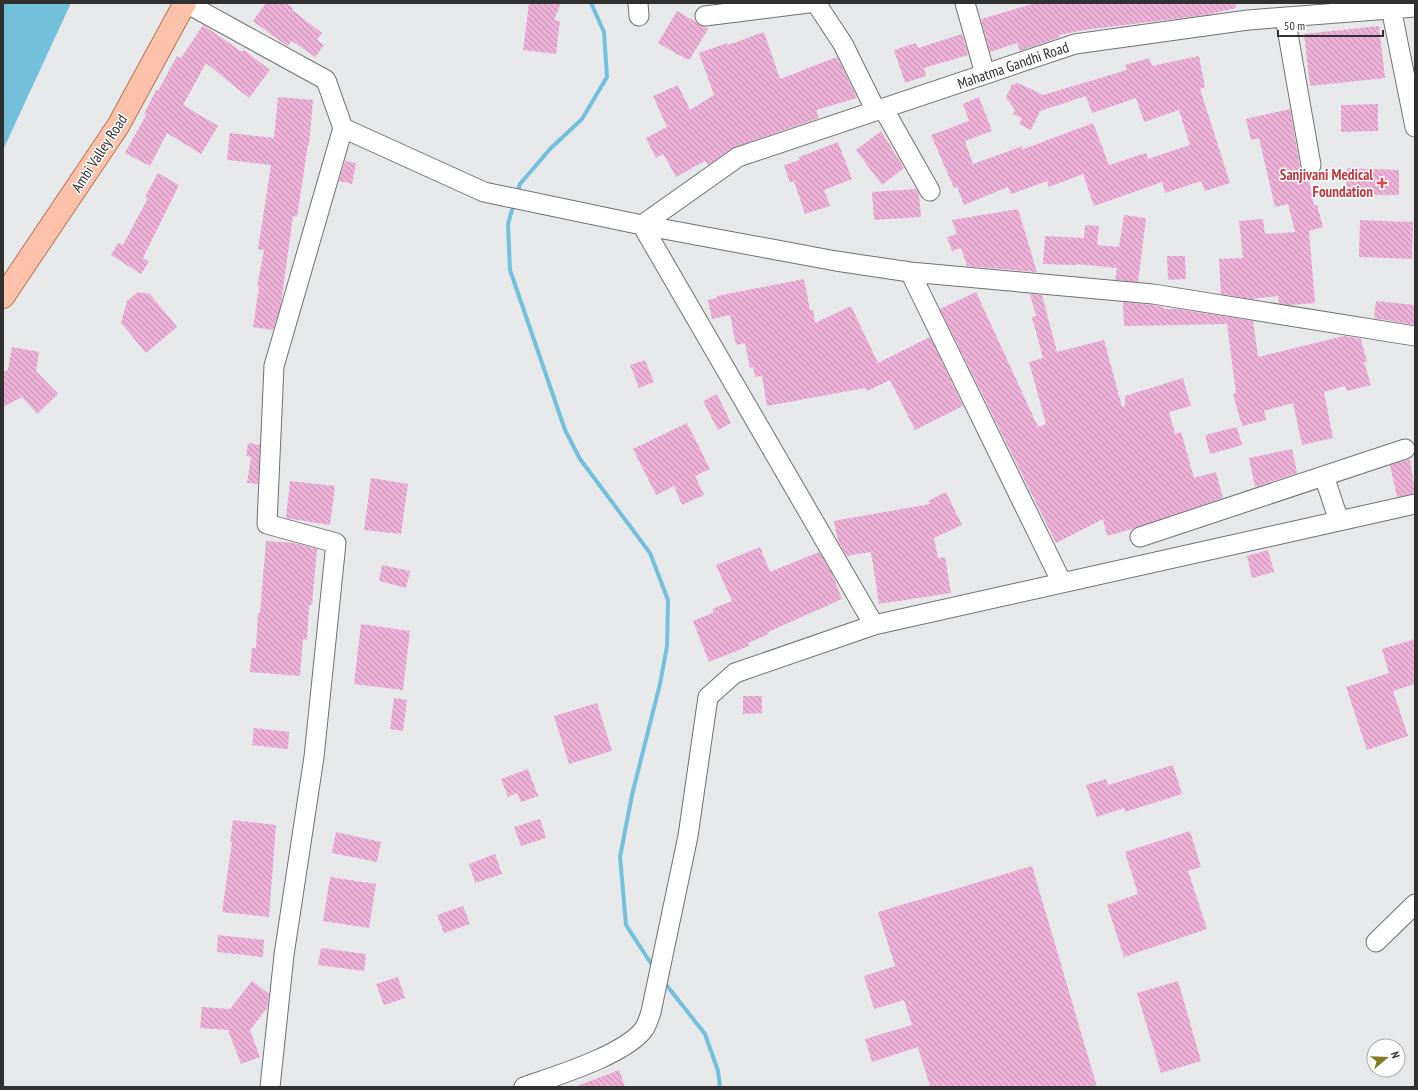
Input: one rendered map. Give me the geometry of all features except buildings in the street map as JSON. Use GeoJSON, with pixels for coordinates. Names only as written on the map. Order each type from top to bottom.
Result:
{"type":"FeatureCollection","features":[{"type":"Feature","properties":{"kind":"main road","name":"Ambi Valley Road"},"geometry":{"type":"LineString","coordinates":[[3,297],[118,126],[186,3]]}},
{"type":"Feature","properties":{"kind":"street"},"geometry":{"type":"LineString","coordinates":[[186,3],[326,80],[343,128],[274,366],[267,524],[336,543],[314,757],[284,955],[270,1087]]}},
{"type":"Feature","properties":{"kind":"street"},"geometry":{"type":"LineString","coordinates":[[705,16],[808,3]]}},
{"type":"Feature","properties":{"kind":"street"},"geometry":{"type":"LineString","coordinates":[[816,3],[843,44],[880,110],[930,190]]}},
{"type":"Feature","properties":{"kind":"street"},"geometry":{"type":"LineString","coordinates":[[965,3],[985,74]]}},
{"type":"Feature","properties":{"kind":"street"},"geometry":{"type":"LineString","coordinates":[[1391,6],[1415,127]]}},
{"type":"Feature","properties":{"kind":"street","name":"Mahatma Gandhi Road"},"geometry":{"type":"LineString","coordinates":[[642,225],[738,157],[1075,44],[1248,20],[1285,18],[1391,6],[1415,7]]}},
{"type":"Feature","properties":{"kind":"street"},"geometry":{"type":"LineString","coordinates":[[1285,18],[1311,165]]}},
{"type":"Feature","properties":{"kind":"street"},"geometry":{"type":"LineString","coordinates":[[343,128],[484,192],[642,225],[836,261],[910,272],[1153,294],[1415,336]]}},
{"type":"Feature","properties":{"kind":"street"},"geometry":{"type":"LineString","coordinates":[[642,225],[874,625]]}},
{"type":"Feature","properties":{"kind":"street"},"geometry":{"type":"LineString","coordinates":[[910,272],[1062,584]]}},
{"type":"Feature","properties":{"kind":"street"},"geometry":{"type":"LineString","coordinates":[[1140,537],[1405,449]]}},
{"type":"Feature","properties":{"kind":"street"},"geometry":{"type":"LineString","coordinates":[[1324,476],[1339,521]]}},
{"type":"Feature","properties":{"kind":"street"},"geometry":{"type":"LineString","coordinates":[[524,1087],[574,1070],[628,1045],[644,1029],[651,1012],[668,938],[688,836],[708,697],[735,673],[874,625],[1415,504]]}},
{"type":"Feature","properties":{"kind":"street"},"geometry":{"type":"LineString","coordinates":[[1376,942],[1415,904]]}},
{"type":"Feature","properties":{"kind":"water"},"geometry":{"type":"Polygon","coordinates":[[[3,3],[71,3],[3,150],[3,3]]]}},
{"type":"Feature","properties":{"kind":"waterway"},"geometry":{"type":"LineString","coordinates":[[517,193],[520,184],[550,149],[582,119],[607,77],[604,32],[591,3]]}},
{"type":"Feature","properties":{"kind":"waterway"},"geometry":{"type":"LineString","coordinates":[[514,203],[508,224],[510,270],[565,430],[580,459],[650,553],[668,600],[667,646],[660,684],[632,795],[620,857],[626,925],[654,968]]}},
{"type":"Feature","properties":{"kind":"waterway"},"geometry":{"type":"LineString","coordinates":[[664,982],[705,1034],[718,1071],[720,1087]]}},
{"type":"Feature","properties":{"kind":"place","name":"Sanjivani Medical Foundation"},"geometry":{"type":"Point","coordinates":[1382,183]}}]}
